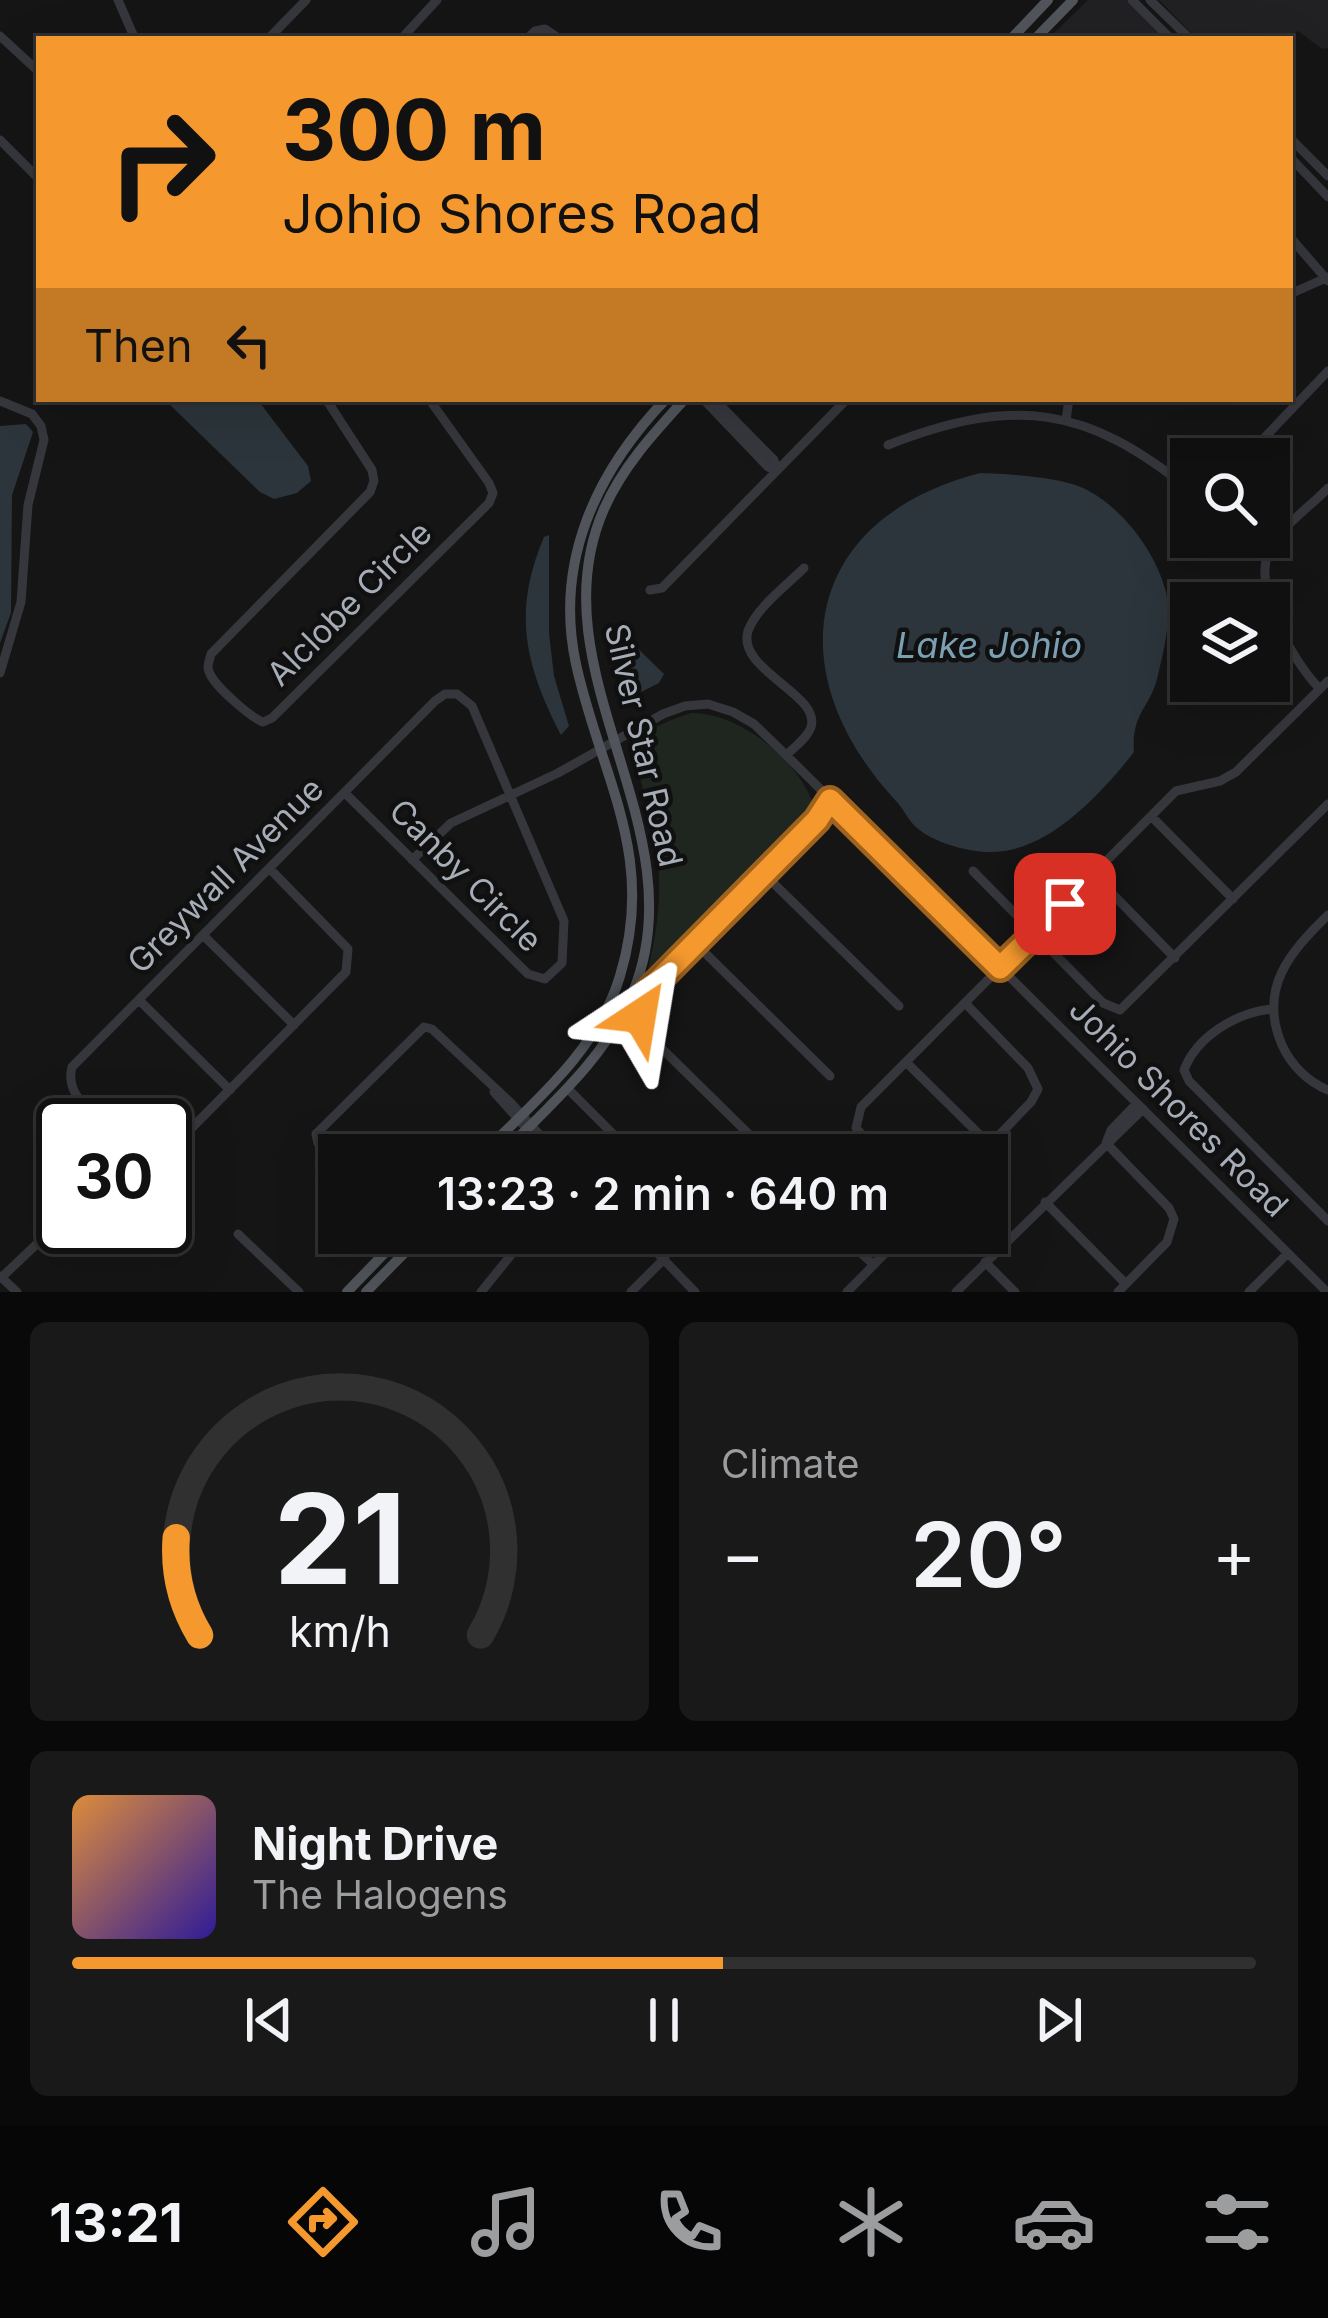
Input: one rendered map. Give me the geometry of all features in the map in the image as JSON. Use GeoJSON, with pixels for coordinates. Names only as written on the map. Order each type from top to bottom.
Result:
{"type":"FeatureCollection","features":[{"type":"Feature","properties":{"kind":"main road"},"geometry":{"type":"LineString","coordinates":[[1014,36],[1048,0]]}},
{"type":"Feature","properties":{"kind":"main road"},"geometry":{"type":"LineString","coordinates":[[1038,36],[1073,0]]}},
{"type":"Feature","properties":{"kind":"main road","name":"Silver Star Road"},"geometry":{"type":"LineString","coordinates":[[515,1134],[584,1048],[620,979],[627,947],[633,908],[631,850],[576,664],[570,597],[581,527],[598,489],[626,445],[663,402]]}},
{"type":"Feature","properties":{"kind":"main road","name":"Silver Star Road"},"geometry":{"type":"LineString","coordinates":[[509,1134],[567,1088],[614,1029],[642,967],[649,868],[590,651],[586,581],[603,511],[628,466],[680,402]]}},
{"type":"Feature","properties":{"kind":"main road"},"geometry":{"type":"LineString","coordinates":[[346,1292],[383,1254]]}},
{"type":"Feature","properties":{"kind":"main road"},"geometry":{"type":"LineString","coordinates":[[356,1292],[391,1254]]}},
{"type":"Feature","properties":{"kind":"main road"},"geometry":{"type":"LineString","coordinates":[[366,1292],[403,1254]]}},
{"type":"Feature","properties":{"kind":"street"},"geometry":{"type":"LineString","coordinates":[[118,0],[134,36]]}},
{"type":"Feature","properties":{"kind":"street"},"geometry":{"type":"LineString","coordinates":[[271,36],[306,0]]}},
{"type":"Feature","properties":{"kind":"street"},"geometry":{"type":"LineString","coordinates":[[403,36],[436,0]]}},
{"type":"Feature","properties":{"kind":"street"},"geometry":{"type":"LineString","coordinates":[[1132,0],[1168,36]]}},
{"type":"Feature","properties":{"kind":"street"},"geometry":{"type":"LineString","coordinates":[[1150,0],[1187,36]]}},
{"type":"Feature","properties":{"kind":"street"},"geometry":{"type":"LineString","coordinates":[[0,37],[36,69]]}},
{"type":"Feature","properties":{"kind":"street"},"geometry":{"type":"LineString","coordinates":[[0,140],[36,176]]}},
{"type":"Feature","properties":{"kind":"street"},"geometry":{"type":"LineString","coordinates":[[1293,141],[1328,176]]}},
{"type":"Feature","properties":{"kind":"street"},"geometry":{"type":"LineString","coordinates":[[1293,161],[1328,197]]}},
{"type":"Feature","properties":{"kind":"street"},"geometry":{"type":"LineString","coordinates":[[1293,240],[1328,278],[1293,293]]}},
{"type":"Feature","properties":{"kind":"street"},"geometry":{"type":"LineString","coordinates":[[1264,438],[1328,371]]}},
{"type":"Feature","properties":{"kind":"street"},"geometry":{"type":"LineString","coordinates":[[0,401],[32,415],[44,440],[28,505],[21,602],[0,674]]}},
{"type":"Feature","properties":{"kind":"street","name":"Alclobe Circle"},"geometry":{"type":"LineString","coordinates":[[328,402],[372,470],[370,491],[211,654],[208,663],[210,674],[253,718],[263,722],[489,503],[493,493],[489,483],[434,402]]}},
{"type":"Feature","properties":{"kind":"street"},"geometry":{"type":"LineString","coordinates":[[706,402],[737,429]]}},
{"type":"Feature","properties":{"kind":"street"},"geometry":{"type":"LineString","coordinates":[[716,402],[769,467],[777,470]]}},
{"type":"Feature","properties":{"kind":"street"},"geometry":{"type":"LineString","coordinates":[[650,590],[662,588],[844,402]]}},
{"type":"Feature","properties":{"kind":"street"},"geometry":{"type":"LineString","coordinates":[[1066,420],[1069,402]]}},
{"type":"Feature","properties":{"kind":"street"},"geometry":{"type":"LineString","coordinates":[[888,446],[943,424],[982,416],[1066,420],[1107,433],[1170,475]]}},
{"type":"Feature","properties":{"kind":"street"},"geometry":{"type":"LineString","coordinates":[[861,1134],[856,1128],[861,1107],[1150,816],[1176,791],[1220,781],[1236,772],[1324,685],[1286,647],[1264,568],[1277,539],[1327,493]]}},
{"type":"Feature","properties":{"kind":"street"},"geometry":{"type":"LineString","coordinates":[[786,755],[811,729],[812,717],[755,659],[747,647],[747,634],[754,619],[804,568]]}},
{"type":"Feature","properties":{"kind":"street","name":"Greywall Avenue"},"geometry":{"type":"LineString","coordinates":[[78,1098],[69,1079],[73,1067],[435,701],[445,694],[457,694],[472,706]]}},
{"type":"Feature","properties":{"kind":"street","name":"Johio Shores Road"},"geometry":{"type":"LineString","coordinates":[[412,860],[451,823],[663,714],[709,704],[754,724],[1328,1292]]}},
{"type":"Feature","properties":{"kind":"street","name":"Canby Circle"},"geometry":{"type":"LineString","coordinates":[[345,793],[528,974],[545,979],[556,973],[562,963],[563,921],[472,706]]}},
{"type":"Feature","properties":{"kind":"street"},"geometry":{"type":"LineString","coordinates":[[743,1134],[648,1035],[640,1002],[817,820],[830,800]]}},
{"type":"Feature","properties":{"kind":"street"},"geometry":{"type":"LineString","coordinates":[[973,871],[1111,1009],[1129,1004],[1328,804]]}},
{"type":"Feature","properties":{"kind":"street"},"geometry":{"type":"LineString","coordinates":[[1150,816],[1233,899]]}},
{"type":"Feature","properties":{"kind":"street"},"geometry":{"type":"LineString","coordinates":[[192,1128],[346,972],[348,949],[270,869]]}},
{"type":"Feature","properties":{"kind":"street"},"geometry":{"type":"LineString","coordinates":[[764,874],[898,1006]]}},
{"type":"Feature","properties":{"kind":"street"},"geometry":{"type":"LineString","coordinates":[[1094,875],[1175,958]]}},
{"type":"Feature","properties":{"kind":"street"},"geometry":{"type":"LineString","coordinates":[[1328,915],[1288,961],[1271,1010],[1285,1053],[1299,1071],[1328,1090]]}},
{"type":"Feature","properties":{"kind":"street"},"geometry":{"type":"LineString","coordinates":[[203,935],[294,1025]]}},
{"type":"Feature","properties":{"kind":"street"},"geometry":{"type":"LineString","coordinates":[[696,944],[830,1076]]}},
{"type":"Feature","properties":{"kind":"street"},"geometry":{"type":"LineString","coordinates":[[139,1000],[230,1090]]}},
{"type":"Feature","properties":{"kind":"street"},"geometry":{"type":"LineString","coordinates":[[966,1004],[1028,1068],[1038,1089],[999,1134]]}},
{"type":"Feature","properties":{"kind":"street"},"geometry":{"type":"LineString","coordinates":[[1271,1010],[1238,1016],[1188,1060],[1184,1070],[1189,1081],[1328,1220]]}},
{"type":"Feature","properties":{"kind":"street"},"geometry":{"type":"LineString","coordinates":[[318,1140],[316,1134],[424,1028],[432,1029],[534,1134]]}},
{"type":"Feature","properties":{"kind":"street"},"geometry":{"type":"LineString","coordinates":[[907,1063],[979,1134]]}},
{"type":"Feature","properties":{"kind":"street"},"geometry":{"type":"LineString","coordinates":[[567,1088],[613,1134]]}},
{"type":"Feature","properties":{"kind":"street"},"geometry":{"type":"LineString","coordinates":[[956,1292],[1106,1143],[1111,1130],[1140,1106]]}},
{"type":"Feature","properties":{"kind":"street"},"geometry":{"type":"LineString","coordinates":[[1045,1202],[1122,1288],[1168,1242],[1174,1220],[1169,1208],[1106,1143]]}},
{"type":"Feature","properties":{"kind":"street"},"geometry":{"type":"LineString","coordinates":[[238,1234],[299,1292]]}},
{"type":"Feature","properties":{"kind":"street"},"geometry":{"type":"LineString","coordinates":[[17,1292],[1,1277],[36,1244]]}},
{"type":"Feature","properties":{"kind":"street"},"geometry":{"type":"LineString","coordinates":[[1250,1292],[1288,1253]]}},
{"type":"Feature","properties":{"kind":"street"},"geometry":{"type":"LineString","coordinates":[[661,1254],[695,1292]]}},
{"type":"Feature","properties":{"kind":"street"},"geometry":{"type":"LineString","coordinates":[[862,1254],[874,1265]]}},
{"type":"Feature","properties":{"kind":"street"},"geometry":{"type":"LineString","coordinates":[[847,1292],[884,1254]]}},
{"type":"Feature","properties":{"kind":"street"},"geometry":{"type":"LineString","coordinates":[[481,1292],[511,1256]]}},
{"type":"Feature","properties":{"kind":"street"},"geometry":{"type":"LineString","coordinates":[[631,1292],[665,1258]]}},
{"type":"Feature","properties":{"kind":"street"},"geometry":{"type":"LineString","coordinates":[[985,1262],[1015,1292]]}},
{"type":"Feature","properties":{"kind":"shaded area"},"geometry":{"type":"Polygon","coordinates":[[[1088,0],[1126,0],[1163,36],[1051,36],[1088,0]]]}},
{"type":"Feature","properties":{"kind":"shaded area"},"geometry":{"type":"Polygon","coordinates":[[[1159,0],[1328,0],[1328,48],[1322,49],[1298,31],[1289,36],[1194,36],[1159,0]]]}},
{"type":"Feature","properties":{"kind":"shaded area"},"geometry":{"type":"Polygon","coordinates":[[[691,713],[730,721],[768,745],[799,777],[816,813],[661,974],[647,974],[658,912],[658,861],[632,750],[650,731],[691,713]]]}},
{"type":"Feature","properties":{"kind":"water"},"geometry":{"type":"Polygon","coordinates":[[[167,402],[259,402],[308,466],[311,481],[297,493],[274,499],[260,492],[167,402]]]}},
{"type":"Feature","properties":{"kind":"water"},"geometry":{"type":"Polygon","coordinates":[[[26,424],[33,432],[12,495],[11,613],[0,643],[0,426],[26,424]]]}},
{"type":"Feature","properties":{"kind":"water","name":"Lake Johio"},"geometry":{"type":"Polygon","coordinates":[[[980,473],[1066,482],[1102,499],[1147,548],[1166,592],[1168,613],[1158,675],[1138,719],[1134,752],[1089,803],[1051,833],[1030,844],[987,852],[946,844],[912,823],[858,752],[834,702],[823,653],[827,606],[844,563],[875,526],[920,495],[980,473]]]}},
{"type":"Feature","properties":{"kind":"water"},"geometry":{"type":"Polygon","coordinates":[[[549,535],[549,633],[554,676],[569,726],[561,735],[539,685],[527,638],[528,590],[544,537],[549,535]]]}},
{"type":"Feature","properties":{"kind":"water"},"geometry":{"type":"Polygon","coordinates":[[[624,635],[664,674],[659,683],[637,694],[624,670],[620,640],[624,635]]]}},
{"type":"Feature","properties":{"kind":"route"},"geometry":{"type":"LineString","coordinates":[[640,1016],[640,1002],[648,991],[817,820],[830,800],[1000,968],[1065,904]]}}]}
